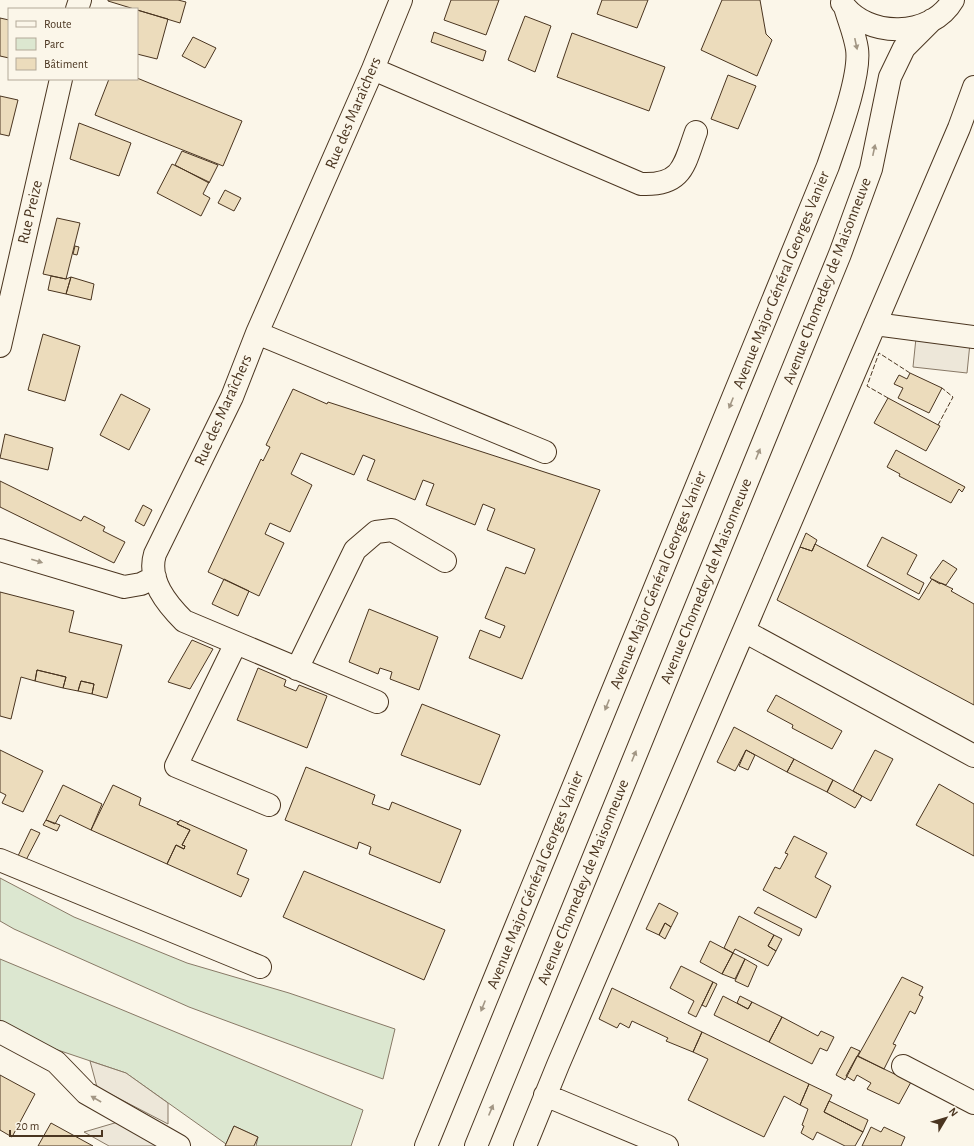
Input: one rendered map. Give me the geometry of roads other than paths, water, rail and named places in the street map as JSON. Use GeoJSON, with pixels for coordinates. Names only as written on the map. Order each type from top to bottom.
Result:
{"type":"FeatureCollection","features":[{"type":"Feature","properties":{"kind":"street","name":"Rue des Maraîchers"},"geometry":{"type":"LineString","coordinates":[[377,702],[184,622],[169,606],[155,577],[152,565],[155,554],[232,396],[257,333],[373,70],[401,0]]}},
{"type":"Feature","properties":{"kind":"street","name":"Avenue Chomedey de Maisonneuve"},"geometry":{"type":"LineString","coordinates":[[476,1146],[840,254],[871,169],[890,77],[904,48],[953,0]]}},
{"type":"Feature","properties":{"kind":"street"},"geometry":{"type":"LineString","coordinates":[[842,4],[864,21],[875,26],[892,30],[909,29],[932,20]]}},
{"type":"Feature","properties":{"kind":"street","name":"Avenue Major Général Georges Vanier"},"geometry":{"type":"LineString","coordinates":[[426,1146],[828,166],[844,117],[855,70],[857,50],[842,4]]}},
{"type":"Feature","properties":{"kind":"street"},"geometry":{"type":"LineString","coordinates":[[373,70],[642,184],[657,185],[672,179],[682,172],[696,132]]}},
{"type":"Feature","properties":{"kind":"street","name":"Rue Preize"},"geometry":{"type":"LineString","coordinates":[[0,346],[61,80]]}},
{"type":"Feature","properties":{"kind":"street"},"geometry":{"type":"LineString","coordinates":[[525,1146],[545,1095],[959,128],[974,87]]}},
{"type":"Feature","properties":{"kind":"street"},"geometry":{"type":"LineString","coordinates":[[875,324],[974,336]]}},
{"type":"Feature","properties":{"kind":"street"},"geometry":{"type":"LineString","coordinates":[[257,333],[545,452]]}},
{"type":"Feature","properties":{"kind":"street"},"geometry":{"type":"LineString","coordinates":[[297,669],[356,550],[376,532],[392,530],[445,561]]}},
{"type":"Feature","properties":{"kind":"street"},"geometry":{"type":"LineString","coordinates":[[0,550],[124,587],[141,584],[155,577]]}},
{"type":"Feature","properties":{"kind":"street"},"geometry":{"type":"LineString","coordinates":[[744,631],[974,756]]}},
{"type":"Feature","properties":{"kind":"street"},"geometry":{"type":"LineString","coordinates":[[236,644],[176,766],[269,805]]}},
{"type":"Feature","properties":{"kind":"street"},"geometry":{"type":"LineString","coordinates":[[0,860],[260,967]]}},
{"type":"Feature","properties":{"kind":"street"},"geometry":{"type":"LineString","coordinates":[[0,1032],[56,1062],[86,1093],[179,1146]]}},
{"type":"Feature","properties":{"kind":"street"},"geometry":{"type":"LineString","coordinates":[[903,1066],[974,1103]]}},
{"type":"Feature","properties":{"kind":"street"},"geometry":{"type":"LineString","coordinates":[[545,1095],[667,1146]]}}]}
